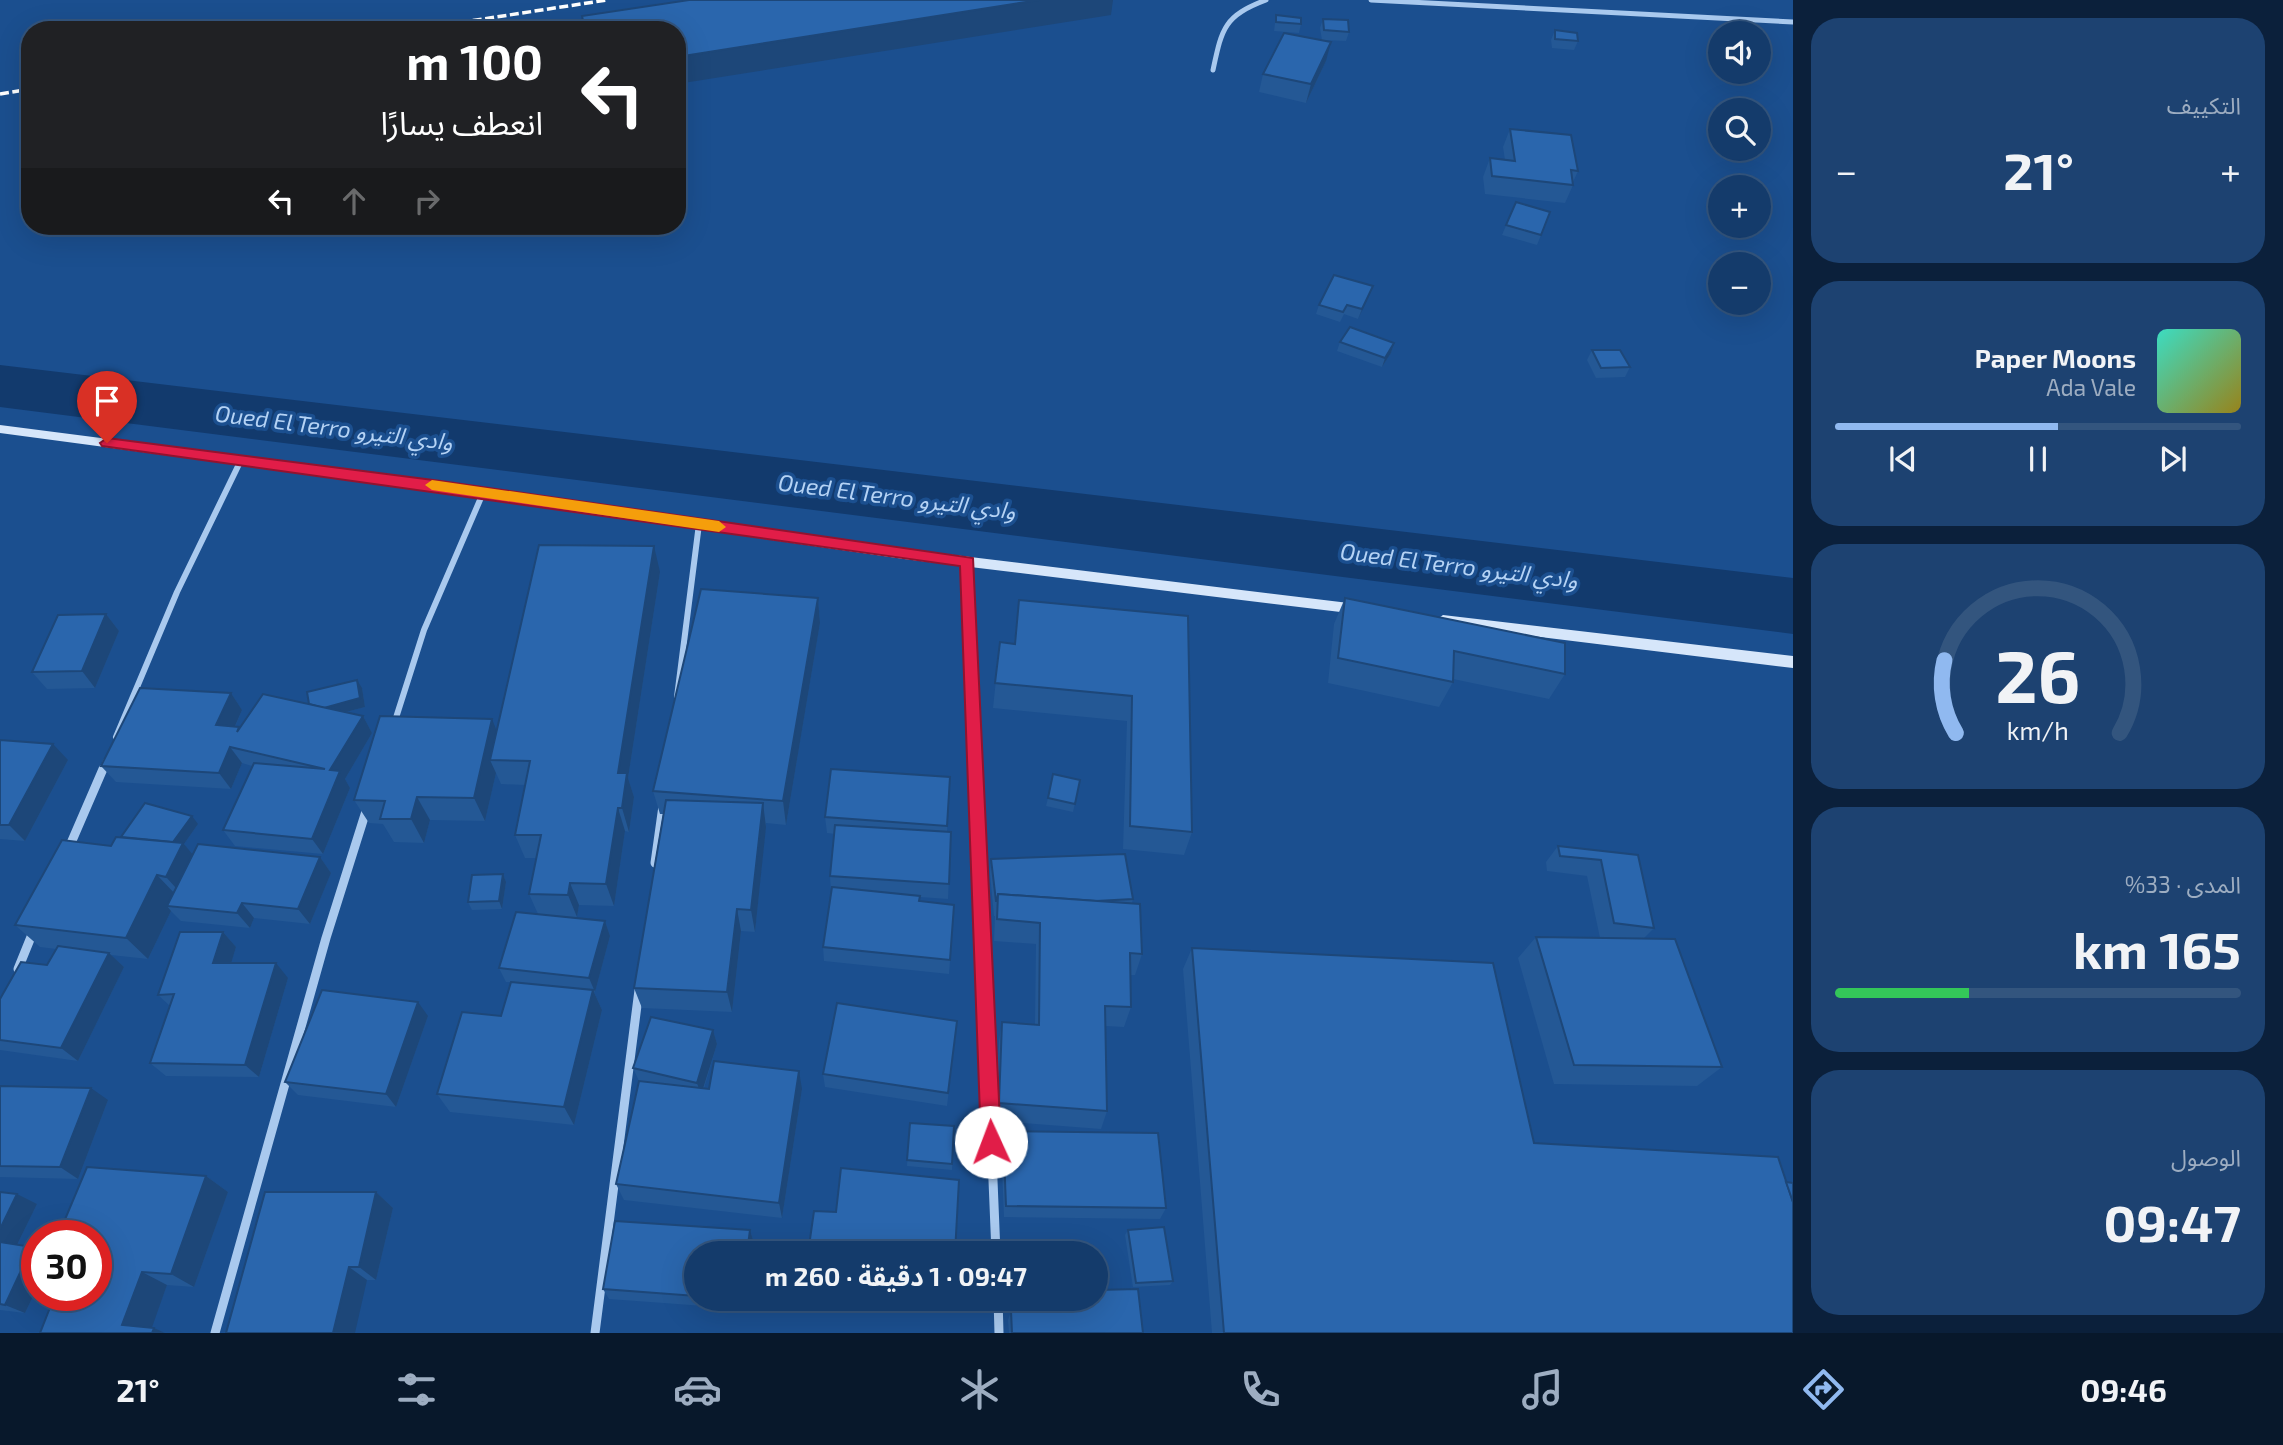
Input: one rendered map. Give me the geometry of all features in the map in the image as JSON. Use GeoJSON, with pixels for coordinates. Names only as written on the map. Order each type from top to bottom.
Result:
{"type":"FeatureCollection","features":[{"type":"Feature","properties":{"kind":"street"},"geometry":{"type":"LineString","coordinates":[[1213,71],[1222,27],[1238,10],[1266,0]]}},
{"type":"Feature","properties":{"kind":"street"},"geometry":{"type":"LineString","coordinates":[[1371,0],[1793,22]]}},
{"type":"Feature","properties":{"kind":"street"},"geometry":{"type":"LineString","coordinates":[[0,429],[483,493],[967,562],[1366,610]]}},
{"type":"Feature","properties":{"kind":"street"},"geometry":{"type":"LineString","coordinates":[[113,744],[177,592],[241,460]]}},
{"type":"Feature","properties":{"kind":"street"},"geometry":{"type":"LineString","coordinates":[[391,733],[424,630],[483,493]]}},
{"type":"Feature","properties":{"kind":"street"},"geometry":{"type":"LineString","coordinates":[[676,702],[699,524]]}},
{"type":"Feature","properties":{"kind":"street"},"geometry":{"type":"LineString","coordinates":[[967,562],[995,1241]]}},
{"type":"Feature","properties":{"kind":"street"},"geometry":{"type":"LineString","coordinates":[[1435,618],[1793,662]]}},
{"type":"Feature","properties":{"kind":"street"},"geometry":{"type":"LineString","coordinates":[[64,859],[107,757]]}},
{"type":"Feature","properties":{"kind":"street"},"geometry":{"type":"LineString","coordinates":[[215,1333],[326,937],[371,797]]}},
{"type":"Feature","properties":{"kind":"street"},"geometry":{"type":"LineString","coordinates":[[655,867],[664,798]]}},
{"type":"Feature","properties":{"kind":"street"},"geometry":{"type":"LineString","coordinates":[[16,972],[38,922]]}},
{"type":"Feature","properties":{"kind":"street"},"geometry":{"type":"LineString","coordinates":[[595,1333],[641,976]]}},
{"type":"Feature","properties":{"kind":"street"},"geometry":{"type":"LineString","coordinates":[[998,1311],[999,1333]]}},
{"type":"Feature","properties":{"kind":"building"},"geometry":{"type":"Polygon","coordinates":[[[689,0],[1039,0],[686,56],[686,21],[583,21],[582,16],[689,0]]]}},
{"type":"Feature","properties":{"kind":"building"},"geometry":{"type":"Polygon","coordinates":[[[1276,15],[1301,18],[1301,24],[1276,22],[1276,15]]]}},
{"type":"Feature","properties":{"kind":"building"},"geometry":{"type":"Polygon","coordinates":[[[1323,19],[1348,20],[1349,32],[1324,30],[1323,19]]]}},
{"type":"Feature","properties":{"kind":"building"},"geometry":{"type":"Polygon","coordinates":[[[1555,30],[1577,33],[1578,41],[1555,39],[1555,30]]]}},
{"type":"Feature","properties":{"kind":"building"},"geometry":{"type":"Polygon","coordinates":[[[1284,33],[1331,42],[1311,84],[1263,74],[1284,33]]]}},
{"type":"Feature","properties":{"kind":"building"},"geometry":{"type":"Polygon","coordinates":[[[1510,129],[1571,135],[1578,171],[1571,170],[1573,185],[1492,176],[1490,158],[1515,161],[1510,129]]]}},
{"type":"Feature","properties":{"kind":"building"},"geometry":{"type":"Polygon","coordinates":[[[1516,202],[1550,212],[1541,235],[1506,225],[1516,202]]]}},
{"type":"Feature","properties":{"kind":"building"},"geometry":{"type":"Polygon","coordinates":[[[1334,275],[1373,286],[1362,309],[1347,305],[1343,312],[1319,305],[1334,275]]]}},
{"type":"Feature","properties":{"kind":"building"},"geometry":{"type":"Polygon","coordinates":[[[1350,327],[1394,343],[1385,358],[1340,342],[1350,327]]]}},
{"type":"Feature","properties":{"kind":"building"},"geometry":{"type":"Polygon","coordinates":[[[1592,350],[1620,350],[1630,367],[1601,368],[1592,350]]]}},
{"type":"Feature","properties":{"kind":"building"},"geometry":{"type":"Polygon","coordinates":[[[539,545],[654,546],[618,773],[627,773],[622,808],[618,808],[606,884],[570,883],[568,895],[529,894],[541,835],[515,835],[530,761],[490,760],[539,545]]]}},
{"type":"Feature","properties":{"kind":"building"},"geometry":{"type":"Polygon","coordinates":[[[701,589],[818,598],[783,801],[653,791],[701,589]]]}},
{"type":"Feature","properties":{"kind":"building"},"geometry":{"type":"Polygon","coordinates":[[[1345,598],[1565,643],[1565,674],[1454,651],[1453,682],[1338,658],[1345,598]]]}},
{"type":"Feature","properties":{"kind":"building"},"geometry":{"type":"Polygon","coordinates":[[[1019,600],[1188,616],[1192,832],[1130,826],[1132,696],[995,683],[1000,642],[1015,644],[1019,600]]]}},
{"type":"Feature","properties":{"kind":"building"},"geometry":{"type":"Polygon","coordinates":[[[106,614],[82,671],[32,672],[58,615],[106,614]]]}},
{"type":"Feature","properties":{"kind":"building"},"geometry":{"type":"Polygon","coordinates":[[[357,680],[360,698],[324,708],[309,704],[307,692],[357,680]]]}},
{"type":"Feature","properties":{"kind":"building"},"geometry":{"type":"Polygon","coordinates":[[[140,688],[231,693],[216,725],[239,727],[237,732],[263,694],[363,716],[330,770],[340,771],[312,839],[223,830],[254,763],[325,769],[230,747],[219,773],[101,766],[140,688]]]}},
{"type":"Feature","properties":{"kind":"building"},"geometry":{"type":"Polygon","coordinates":[[[380,716],[492,719],[474,798],[417,797],[411,819],[380,819],[385,801],[354,800],[380,716]]]}},
{"type":"Feature","properties":{"kind":"building"},"geometry":{"type":"Polygon","coordinates":[[[0,740],[53,744],[9,825],[0,825],[0,740]]]}},
{"type":"Feature","properties":{"kind":"building"},"geometry":{"type":"Polygon","coordinates":[[[831,769],[950,777],[947,826],[825,817],[831,769]]]}},
{"type":"Feature","properties":{"kind":"building"},"geometry":{"type":"Polygon","coordinates":[[[1053,774],[1080,780],[1075,804],[1048,798],[1053,774]]]}},
{"type":"Feature","properties":{"kind":"building"},"geometry":{"type":"Polygon","coordinates":[[[666,800],[763,803],[751,910],[737,909],[727,992],[634,988],[666,800]]]}},
{"type":"Feature","properties":{"kind":"building"},"geometry":{"type":"Polygon","coordinates":[[[145,803],[192,816],[173,842],[121,837],[145,803]]]}},
{"type":"Feature","properties":{"kind":"building"},"geometry":{"type":"Polygon","coordinates":[[[835,825],[951,832],[949,884],[830,876],[835,825]]]}},
{"type":"Feature","properties":{"kind":"building"},"geometry":{"type":"Polygon","coordinates":[[[116,837],[183,843],[166,877],[157,875],[126,938],[15,925],[62,840],[111,846],[116,837]]]}},
{"type":"Feature","properties":{"kind":"building"},"geometry":{"type":"Polygon","coordinates":[[[198,844],[320,857],[298,909],[242,903],[237,913],[167,906],[198,844]]]}},
{"type":"Feature","properties":{"kind":"building"},"geometry":{"type":"Polygon","coordinates":[[[1558,846],[1638,855],[1654,928],[1614,923],[1601,860],[1560,856],[1558,846]]]}},
{"type":"Feature","properties":{"kind":"building"},"geometry":{"type":"Polygon","coordinates":[[[1125,854],[1133,899],[1096,901],[998,894],[996,901],[991,859],[1125,854]]]}},
{"type":"Feature","properties":{"kind":"building"},"geometry":{"type":"Polygon","coordinates":[[[503,874],[499,901],[468,902],[472,875],[503,874]]]}},
{"type":"Feature","properties":{"kind":"building"},"geometry":{"type":"Polygon","coordinates":[[[832,887],[920,896],[919,901],[954,905],[950,960],[823,947],[832,887]]]}},
{"type":"Feature","properties":{"kind":"building"},"geometry":{"type":"Polygon","coordinates":[[[998,894],[1140,904],[1142,954],[1130,953],[1131,1007],[1105,1006],[1107,1111],[999,1103],[1002,1022],[1039,1025],[1040,923],[997,919],[998,894]]]}},
{"type":"Feature","properties":{"kind":"building"},"geometry":{"type":"Polygon","coordinates":[[[516,912],[605,921],[589,978],[499,968],[516,912]]]}},
{"type":"Feature","properties":{"kind":"building"},"geometry":{"type":"Polygon","coordinates":[[[180,932],[223,932],[213,963],[276,963],[245,1065],[150,1063],[174,994],[158,995],[180,932]]]}},
{"type":"Feature","properties":{"kind":"building"},"geometry":{"type":"Polygon","coordinates":[[[1536,937],[1675,939],[1722,1067],[1574,1065],[1536,937]]]}},
{"type":"Feature","properties":{"kind":"building"},"geometry":{"type":"Polygon","coordinates":[[[58,946],[109,953],[61,1048],[0,1040],[0,999],[21,962],[47,965],[58,946]]]}},
{"type":"Feature","properties":{"kind":"building"},"geometry":{"type":"Polygon","coordinates":[[[1192,948],[1493,963],[1534,1143],[1778,1157],[1793,1202],[1793,1333],[1224,1333],[1192,948]]]}},
{"type":"Feature","properties":{"kind":"building"},"geometry":{"type":"Polygon","coordinates":[[[511,982],[593,990],[564,1107],[437,1094],[462,1012],[501,1016],[511,982]]]}},
{"type":"Feature","properties":{"kind":"building"},"geometry":{"type":"Polygon","coordinates":[[[322,990],[418,1002],[386,1094],[285,1082],[322,990]]]}},
{"type":"Feature","properties":{"kind":"building"},"geometry":{"type":"Polygon","coordinates":[[[837,1003],[957,1021],[948,1093],[823,1074],[837,1003]]]}},
{"type":"Feature","properties":{"kind":"building"},"geometry":{"type":"Polygon","coordinates":[[[651,1017],[713,1030],[697,1083],[633,1068],[651,1017]]]}},
{"type":"Feature","properties":{"kind":"building"},"geometry":{"type":"Polygon","coordinates":[[[714,1061],[799,1071],[779,1203],[616,1184],[639,1081],[709,1089],[714,1061]]]}},
{"type":"Feature","properties":{"kind":"building"},"geometry":{"type":"Polygon","coordinates":[[[0,1086],[91,1088],[60,1167],[0,1166],[0,1086]]]}},
{"type":"Feature","properties":{"kind":"building"},"geometry":{"type":"Polygon","coordinates":[[[910,1123],[954,1126],[952,1164],[907,1160],[910,1123]]]}},
{"type":"Feature","properties":{"kind":"building"},"geometry":{"type":"Polygon","coordinates":[[[1003,1131],[1158,1133],[1166,1208],[1006,1206],[1003,1131]]]}},
{"type":"Feature","properties":{"kind":"building"},"geometry":{"type":"Polygon","coordinates":[[[87,1167],[206,1176],[171,1274],[142,1272],[122,1325],[154,1328],[152,1333],[40,1333],[49,1311],[112,1311],[112,1220],[65,1220],[87,1167]]]}},
{"type":"Feature","properties":{"kind":"building"},"geometry":{"type":"Polygon","coordinates":[[[841,1168],[959,1180],[956,1241],[810,1241],[814,1211],[836,1212],[841,1168]]]}},
{"type":"Feature","properties":{"kind":"building"},"geometry":{"type":"Polygon","coordinates":[[[1786,1182],[1793,1183],[1793,1202],[1786,1182]]]}},
{"type":"Feature","properties":{"kind":"building"},"geometry":{"type":"Polygon","coordinates":[[[0,1192],[17,1194],[0,1229],[0,1192]]]}},
{"type":"Feature","properties":{"kind":"building"},"geometry":{"type":"Polygon","coordinates":[[[265,1192],[376,1192],[359,1267],[349,1267],[333,1333],[226,1333],[265,1192]]]}},
{"type":"Feature","properties":{"kind":"building"},"geometry":{"type":"Polygon","coordinates":[[[615,1221],[750,1230],[749,1241],[684,1241],[684,1295],[603,1289],[615,1221]]]}},
{"type":"Feature","properties":{"kind":"building"},"geometry":{"type":"Polygon","coordinates":[[[1164,1227],[1173,1281],[1136,1283],[1128,1230],[1164,1227]]]}},
{"type":"Feature","properties":{"kind":"building"},"geometry":{"type":"Polygon","coordinates":[[[0,1242],[21,1245],[21,1271],[5,1305],[0,1304],[0,1242]]]}},
{"type":"Feature","properties":{"kind":"building"},"geometry":{"type":"Polygon","coordinates":[[[1138,1289],[1143,1333],[1012,1333],[1011,1311],[1108,1311],[1108,1290],[1138,1289]]]}},
{"type":"Feature","properties":{"kind":"waterway","name":"Oued El Terro وادي التيرو"},"geometry":{"type":"LineString","coordinates":[[0,386],[1793,606]]}},
{"type":"Feature","properties":{"kind":"railway"},"geometry":{"type":"LineString","coordinates":[[470,21],[607,0]]}},
{"type":"Feature","properties":{"kind":"railway"},"geometry":{"type":"LineString","coordinates":[[0,94],[21,90]]}},
{"type":"Feature","properties":{"kind":"slow traffic"},"geometry":{"type":"LineString","coordinates":[[432,485],[719,527]]}},
{"type":"Feature","properties":{"kind":"route"},"geometry":{"type":"LineString","coordinates":[[107,443],[441,486],[967,562],[991,1142]]}}]}
